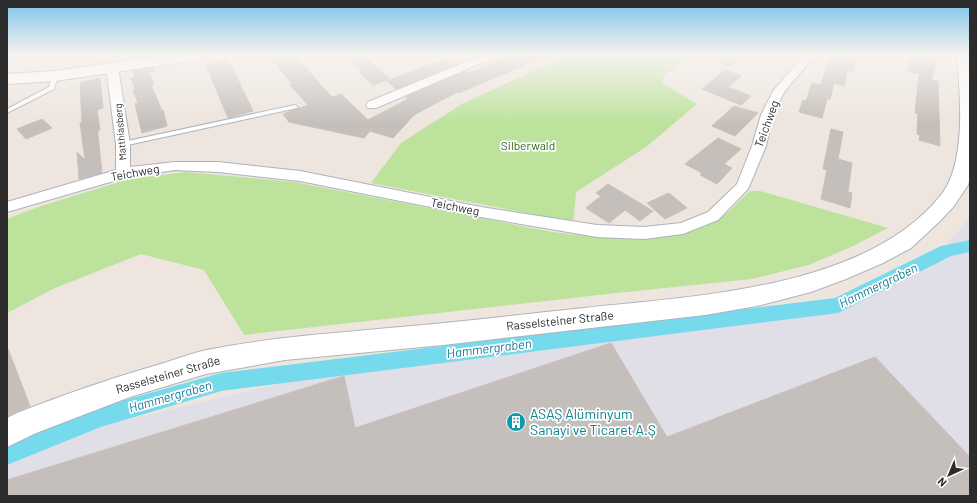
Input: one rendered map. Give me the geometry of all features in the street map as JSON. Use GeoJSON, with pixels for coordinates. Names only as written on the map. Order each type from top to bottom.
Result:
{"type":"FeatureCollection","features":[{"type":"Feature","properties":{"kind":"main road"},"geometry":{"type":"LineString","coordinates":[[7,79],[31,77]]}},
{"type":"Feature","properties":{"kind":"main road","name":"Rasselsteiner Straße"},"geometry":{"type":"LineString","coordinates":[[7,433],[129,385],[206,362],[285,348],[443,334],[705,305],[757,296],[811,283],[875,257],[903,242],[933,216],[947,201],[958,185],[965,165],[968,140],[969,89],[968,77]]}},
{"type":"Feature","properties":{"kind":"street","name":"Matthiasberg"},"geometry":{"type":"LineString","coordinates":[[113,77],[123,144],[123,173]]}},
{"type":"Feature","properties":{"kind":"street"},"geometry":{"type":"LineString","coordinates":[[372,105],[438,77]]}},
{"type":"Feature","properties":{"kind":"street","name":"Teichweg"},"geometry":{"type":"LineString","coordinates":[[7,207],[123,173],[175,166],[218,167],[300,176],[481,212],[597,231],[644,233],[683,228],[713,216],[743,186],[760,146],[768,115],[779,91],[791,77]]}},
{"type":"Feature","properties":{"kind":"lane"},"geometry":{"type":"LineString","coordinates":[[7,111],[52,88],[55,77]]}},
{"type":"Feature","properties":{"kind":"lane"},"geometry":{"type":"LineString","coordinates":[[123,144],[295,107]]}},
{"type":"Feature","properties":{"kind":"shaded area"},"geometry":{"type":"Polygon","coordinates":[[[970,218],[970,496],[7,496],[7,465],[111,424],[338,369],[829,301],[946,245],[970,218]]]}},
{"type":"Feature","properties":{"kind":"green space","name":"Silberwald"},"geometry":{"type":"Polygon","coordinates":[[[519,77],[663,77],[662,83],[697,104],[646,147],[576,192],[573,222],[371,183],[401,143],[462,104],[519,77]]]}},
{"type":"Feature","properties":{"kind":"green space"},"geometry":{"type":"Polygon","coordinates":[[[186,172],[294,182],[552,232],[614,238],[659,237],[700,229],[722,217],[750,191],[760,191],[888,228],[853,246],[809,265],[752,279],[244,335],[204,270],[141,254],[55,288],[7,313],[7,219],[38,207],[129,179],[186,172]]]}},
{"type":"Feature","properties":{"kind":"building"},"geometry":{"type":"Polygon","coordinates":[[[151,77],[154,84],[151,85],[162,111],[163,110],[167,126],[142,133],[135,104],[138,103],[133,90],[135,89],[131,78],[151,77]]]}},
{"type":"Feature","properties":{"kind":"building"},"geometry":{"type":"Polygon","coordinates":[[[211,77],[237,77],[253,111],[228,118],[211,77]]]}},
{"type":"Feature","properties":{"kind":"building"},"geometry":{"type":"Polygon","coordinates":[[[287,77],[314,77],[332,97],[341,94],[368,120],[408,99],[406,97],[450,77],[495,77],[459,93],[458,92],[414,115],[393,138],[370,131],[364,138],[289,122],[283,114],[308,105],[290,85],[292,84],[287,77]]]}},
{"type":"Feature","properties":{"kind":"building"},"geometry":{"type":"Polygon","coordinates":[[[365,77],[388,77],[390,79],[373,85],[365,77]]]}},
{"type":"Feature","properties":{"kind":"building"},"geometry":{"type":"Polygon","coordinates":[[[396,77],[424,77],[396,89],[387,81],[396,77]]]}},
{"type":"Feature","properties":{"kind":"building"},"geometry":{"type":"Polygon","coordinates":[[[716,77],[739,77],[728,87],[751,96],[741,105],[702,89],[716,77]]]}},
{"type":"Feature","properties":{"kind":"building"},"geometry":{"type":"Polygon","coordinates":[[[823,77],[846,77],[844,86],[834,83],[830,99],[827,99],[822,118],[799,112],[803,100],[806,101],[812,83],[821,85],[823,77]]]}},
{"type":"Feature","properties":{"kind":"building"},"geometry":{"type":"Polygon","coordinates":[[[919,77],[932,77],[931,80],[938,81],[940,146],[919,140],[920,135],[917,134],[918,114],[915,113],[919,77]]]}},
{"type":"Feature","properties":{"kind":"building"},"geometry":{"type":"Polygon","coordinates":[[[100,78],[103,108],[97,110],[100,130],[98,130],[98,136],[102,173],[79,179],[77,152],[85,160],[80,123],[82,123],[80,83],[100,78]]]}},
{"type":"Feature","properties":{"kind":"building"},"geometry":{"type":"Polygon","coordinates":[[[734,106],[758,113],[735,136],[712,126],[734,106]]]}},
{"type":"Feature","properties":{"kind":"building"},"geometry":{"type":"Polygon","coordinates":[[[42,119],[52,128],[26,139],[17,129],[42,119]]]}},
{"type":"Feature","properties":{"kind":"building"},"geometry":{"type":"Polygon","coordinates":[[[831,129],[843,132],[838,159],[852,163],[848,192],[852,193],[850,208],[821,199],[827,170],[823,169],[831,129]]]}},
{"type":"Feature","properties":{"kind":"building"},"geometry":{"type":"Polygon","coordinates":[[[718,138],[741,149],[724,164],[732,168],[717,184],[700,175],[702,173],[685,164],[718,138]]]}},
{"type":"Feature","properties":{"kind":"building"},"geometry":{"type":"Polygon","coordinates":[[[608,184],[653,211],[640,221],[625,210],[609,223],[586,208],[601,196],[596,193],[608,184]]]}},
{"type":"Feature","properties":{"kind":"building"},"geometry":{"type":"Polygon","coordinates":[[[669,193],[687,208],[665,219],[647,203],[669,193]]]}},
{"type":"Feature","properties":{"kind":"building","name":"ASAŞ Alüminyum Sanayi ve Ticaret A.Ş"},"geometry":{"type":"Polygon","coordinates":[[[611,343],[667,437],[875,357],[970,457],[970,496],[7,496],[7,480],[344,376],[355,428],[611,343]]]}},
{"type":"Feature","properties":{"kind":"building"},"geometry":{"type":"Polygon","coordinates":[[[7,349],[30,406],[7,416],[7,349]]]}},
{"type":"Feature","properties":{"kind":"waterway","name":"Hammergraben"},"geometry":{"type":"LineString","coordinates":[[7,454],[100,417],[221,382],[838,305],[947,251],[970,246]]}},
{"type":"Feature","properties":{"kind":"place","name":"ASAŞ Alüminyum Sanayi ve Ticaret A.Ş"},"geometry":{"type":"Point","coordinates":[516,422]}}]}
